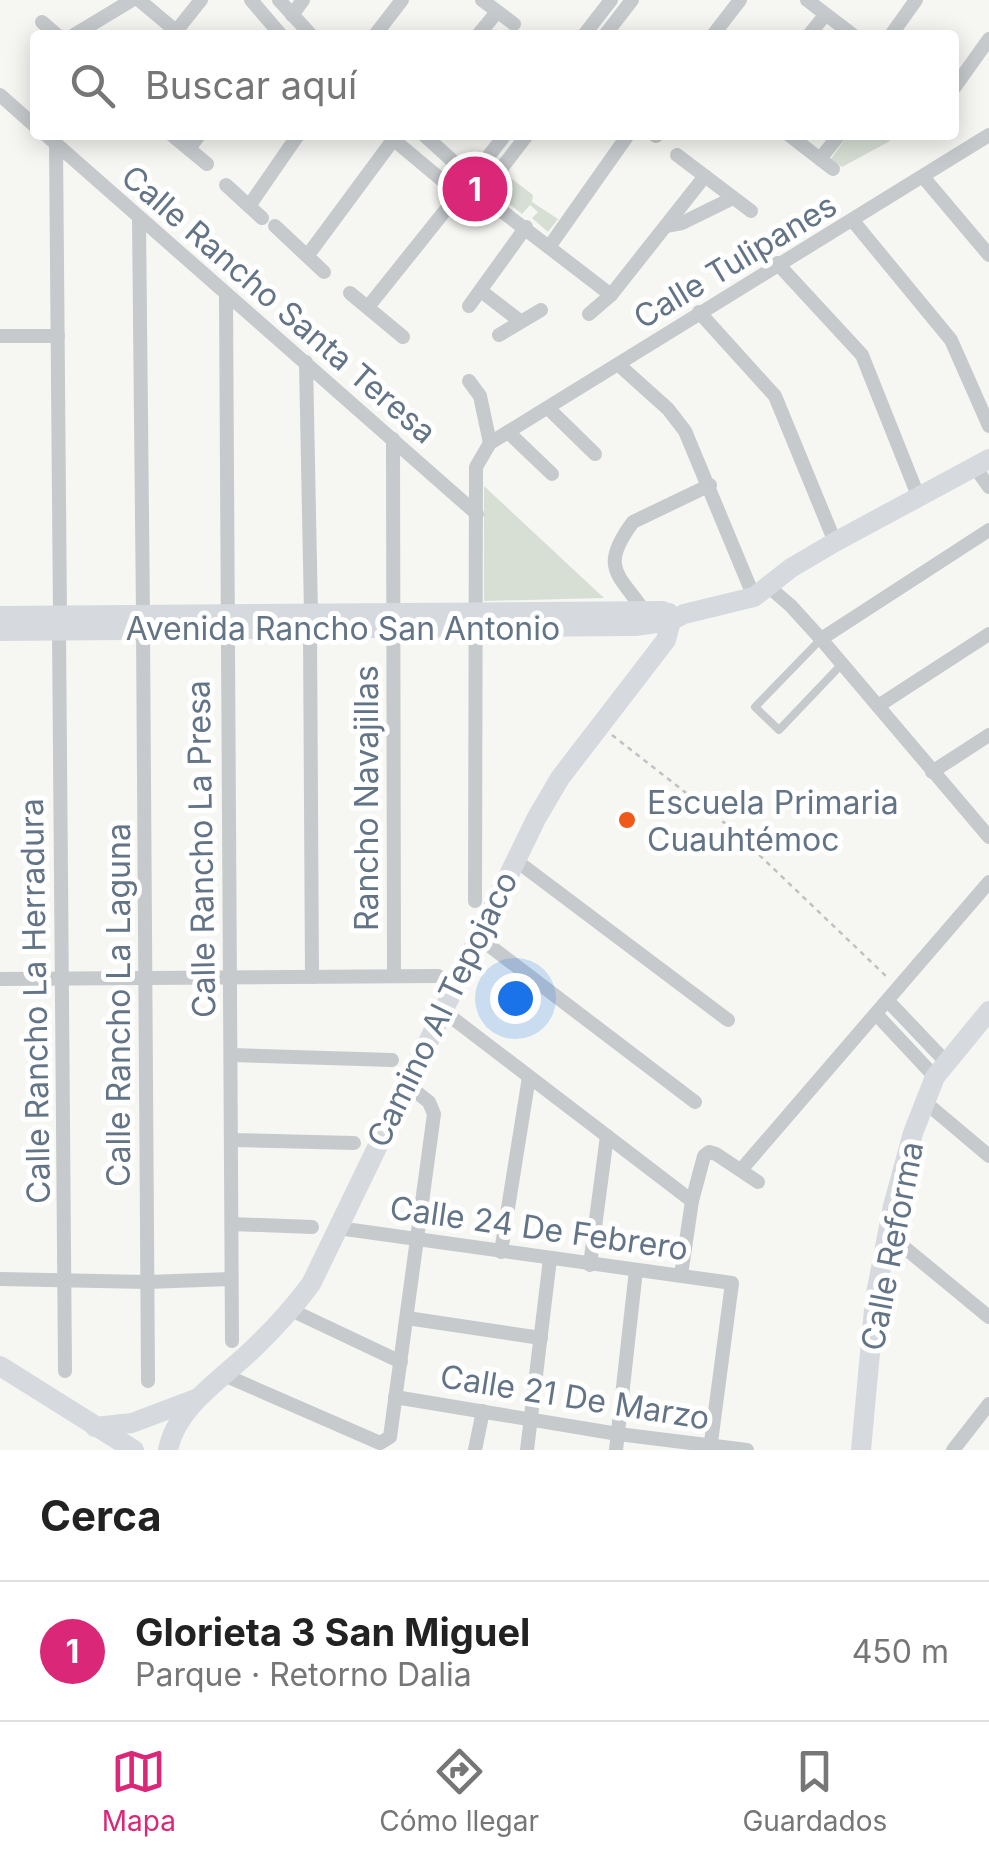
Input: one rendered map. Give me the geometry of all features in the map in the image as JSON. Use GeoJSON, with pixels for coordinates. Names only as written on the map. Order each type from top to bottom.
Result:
{"type":"FeatureCollection","features":[{"type":"Feature","properties":{"kind":"street"},"geometry":{"type":"LineString","coordinates":[[83,30],[136,0],[171,30]]}},
{"type":"Feature","properties":{"kind":"street"},"geometry":{"type":"LineString","coordinates":[[177,30],[201,0]]}},
{"type":"Feature","properties":{"kind":"street"},"geometry":{"type":"LineString","coordinates":[[250,0],[275,30]]}},
{"type":"Feature","properties":{"kind":"street"},"geometry":{"type":"LineString","coordinates":[[279,0],[306,30]]}},
{"type":"Feature","properties":{"kind":"street"},"geometry":{"type":"LineString","coordinates":[[292,14],[303,0]]}},
{"type":"Feature","properties":{"kind":"street"},"geometry":{"type":"LineString","coordinates":[[379,30],[402,0]]}},
{"type":"Feature","properties":{"kind":"street"},"geometry":{"type":"LineString","coordinates":[[482,0],[514,24]]}},
{"type":"Feature","properties":{"kind":"street"},"geometry":{"type":"LineString","coordinates":[[588,30],[611,0]]}},
{"type":"Feature","properties":{"kind":"street"},"geometry":{"type":"LineString","coordinates":[[608,30],[632,0]]}},
{"type":"Feature","properties":{"kind":"street"},"geometry":{"type":"LineString","coordinates":[[717,30],[740,0]]}},
{"type":"Feature","properties":{"kind":"street"},"geometry":{"type":"LineString","coordinates":[[894,30],[916,0]]}},
{"type":"Feature","properties":{"kind":"street"},"geometry":{"type":"LineString","coordinates":[[811,1],[846,30]]}},
{"type":"Feature","properties":{"kind":"street"},"geometry":{"type":"LineString","coordinates":[[482,30],[497,12]]}},
{"type":"Feature","properties":{"kind":"street"},"geometry":{"type":"LineString","coordinates":[[813,30],[825,14]]}},
{"type":"Feature","properties":{"kind":"street"},"geometry":{"type":"LineString","coordinates":[[42,22],[51,30]]}},
{"type":"Feature","properties":{"kind":"street"},"geometry":{"type":"LineString","coordinates":[[959,81],[989,38]]}},
{"type":"Feature","properties":{"kind":"street"},"geometry":{"type":"LineString","coordinates":[[0,94],[30,121]]}},
{"type":"Feature","properties":{"kind":"street","name":"Calle Tulipanes"},"geometry":{"type":"LineString","coordinates":[[490,443],[989,135]]}},
{"type":"Feature","properties":{"kind":"street","name":"Calle Rancho Santa Teresa"},"geometry":{"type":"LineString","coordinates":[[51,140],[477,514]]}},
{"type":"Feature","properties":{"kind":"street","name":"Calle Rancho La Herradura"},"geometry":{"type":"LineString","coordinates":[[51,140],[58,336],[65,1371]]}},
{"type":"Feature","properties":{"kind":"street"},"geometry":{"type":"LineString","coordinates":[[178,140],[207,164]]}},
{"type":"Feature","properties":{"kind":"street"},"geometry":{"type":"LineString","coordinates":[[189,149],[195,140]]}},
{"type":"Feature","properties":{"kind":"street"},"geometry":{"type":"LineString","coordinates":[[249,206],[295,140]]}},
{"type":"Feature","properties":{"kind":"street"},"geometry":{"type":"LineString","coordinates":[[308,256],[389,140]]}},
{"type":"Feature","properties":{"kind":"street"},"geometry":{"type":"LineString","coordinates":[[392,140],[471,210],[490,202],[491,182],[524,140]]}},
{"type":"Feature","properties":{"kind":"street"},"geometry":{"type":"LineString","coordinates":[[430,140],[471,173],[491,182]]}},
{"type":"Feature","properties":{"kind":"street"},"geometry":{"type":"LineString","coordinates":[[368,307],[456,194],[460,178],[471,173],[501,140]]}},
{"type":"Feature","properties":{"kind":"street"},"geometry":{"type":"LineString","coordinates":[[550,247],[625,140]]}},
{"type":"Feature","properties":{"kind":"street"},"geometry":{"type":"LineString","coordinates":[[795,140],[826,164],[837,140]]}},
{"type":"Feature","properties":{"kind":"street"},"geometry":{"type":"LineString","coordinates":[[677,155],[751,212]]}},
{"type":"Feature","properties":{"kind":"street"},"geometry":{"type":"LineString","coordinates":[[589,314],[611,295],[705,176]]}},
{"type":"Feature","properties":{"kind":"street"},"geometry":{"type":"LineString","coordinates":[[924,178],[989,255]]}},
{"type":"Feature","properties":{"kind":"street"},"geometry":{"type":"LineString","coordinates":[[226,185],[324,272]]}},
{"type":"Feature","properties":{"kind":"street"},"geometry":{"type":"LineString","coordinates":[[666,226],[682,223],[734,198]]}},
{"type":"Feature","properties":{"kind":"street"},"geometry":{"type":"LineString","coordinates":[[490,202],[611,295]]}},
{"type":"Feature","properties":{"kind":"street","name":"Calle Rancho La Laguna"},"geometry":{"type":"LineString","coordinates":[[140,218],[148,1381]]}},
{"type":"Feature","properties":{"kind":"street"},"geometry":{"type":"LineString","coordinates":[[853,221],[950,340],[989,426]]}},
{"type":"Feature","properties":{"kind":"street"},"geometry":{"type":"LineString","coordinates":[[469,306],[526,227]]}},
{"type":"Feature","properties":{"kind":"street"},"geometry":{"type":"LineString","coordinates":[[777,263],[862,355],[918,498]]}},
{"type":"Feature","properties":{"kind":"street"},"geometry":{"type":"LineString","coordinates":[[481,291],[520,321]]}},
{"type":"Feature","properties":{"kind":"street"},"geometry":{"type":"LineString","coordinates":[[350,294],[403,337]]}},
{"type":"Feature","properties":{"kind":"street","name":"Calle Rancho La Presa"},"geometry":{"type":"LineString","coordinates":[[226,296],[232,1341]]}},
{"type":"Feature","properties":{"kind":"street"},"geometry":{"type":"LineString","coordinates":[[499,335],[541,310]]}},
{"type":"Feature","properties":{"kind":"street"},"geometry":{"type":"LineString","coordinates":[[700,312],[775,396],[835,542]]}},
{"type":"Feature","properties":{"kind":"street"},"geometry":{"type":"LineString","coordinates":[[0,336],[58,336]]}},
{"type":"Feature","properties":{"kind":"street"},"geometry":{"type":"LineString","coordinates":[[306,362],[312,977]]}},
{"type":"Feature","properties":{"kind":"street"},"geometry":{"type":"LineString","coordinates":[[619,365],[668,409],[685,431],[762,592],[791,606],[989,838]]}},
{"type":"Feature","properties":{"kind":"street"},"geometry":{"type":"LineString","coordinates":[[469,381],[480,396],[490,443],[476,467],[475,901]]}},
{"type":"Feature","properties":{"kind":"street"},"geometry":{"type":"LineString","coordinates":[[548,408],[595,454]]}},
{"type":"Feature","properties":{"kind":"street"},"geometry":{"type":"LineString","coordinates":[[508,432],[552,474]]}},
{"type":"Feature","properties":{"kind":"street","name":"Rancho Navajillas"},"geometry":{"type":"LineString","coordinates":[[392,439],[394,976]]}},
{"type":"Feature","properties":{"kind":"street"},"geometry":{"type":"LineString","coordinates":[[982,463],[989,487]]}},
{"type":"Feature","properties":{"kind":"street","name":"Avenida Rancho San Antonio"},"geometry":{"type":"LineString","coordinates":[[0,631],[59,623],[664,616],[762,592],[791,568],[835,542],[982,463]]}},
{"type":"Feature","properties":{"kind":"street"},"geometry":{"type":"LineString","coordinates":[[664,616],[618,580],[614,568],[626,532],[633,522],[710,484]]}},
{"type":"Feature","properties":{"kind":"street"},"geometry":{"type":"LineString","coordinates":[[821,639],[989,530]]}},
{"type":"Feature","properties":{"kind":"street","name":"Avenida Rancho San Antonio"},"geometry":{"type":"LineString","coordinates":[[0,616],[59,623]]}},
{"type":"Feature","properties":{"kind":"street","name":"Camino Al Tepojaco"},"geometry":{"type":"LineString","coordinates":[[174,1448],[175,1429],[200,1397],[292,1310],[311,1284],[514,859],[560,778],[666,640],[664,616]]}},
{"type":"Feature","properties":{"kind":"street"},"geometry":{"type":"LineString","coordinates":[[878,706],[989,634]]}},
{"type":"Feature","properties":{"kind":"street"},"geometry":{"type":"LineString","coordinates":[[932,772],[989,735]]}},
{"type":"Feature","properties":{"kind":"street"},"geometry":{"type":"LineString","coordinates":[[514,859],[728,1020]]}},
{"type":"Feature","properties":{"kind":"street"},"geometry":{"type":"LineString","coordinates":[[741,1170],[989,882]]}},
{"type":"Feature","properties":{"kind":"street"},"geometry":{"type":"LineString","coordinates":[[478,936],[696,1102]]}},
{"type":"Feature","properties":{"kind":"street"},"geometry":{"type":"LineString","coordinates":[[0,978],[438,976]]}},
{"type":"Feature","properties":{"kind":"street"},"geometry":{"type":"LineString","coordinates":[[888,1002],[941,1069]]}},
{"type":"Feature","properties":{"kind":"street"},"geometry":{"type":"LineString","coordinates":[[442,1010],[692,1201]]}},
{"type":"Feature","properties":{"kind":"street","name":"Calle Reforma"},"geometry":{"type":"LineString","coordinates":[[861,1450],[876,1299],[913,1133],[941,1069],[989,1011]]}},
{"type":"Feature","properties":{"kind":"street"},"geometry":{"type":"LineString","coordinates":[[877,1015],[941,1069]]}},
{"type":"Feature","properties":{"kind":"street"},"geometry":{"type":"LineString","coordinates":[[232,1056],[392,1060]]}},
{"type":"Feature","properties":{"kind":"street"},"geometry":{"type":"LineString","coordinates":[[501,1252],[529,1077]]}},
{"type":"Feature","properties":{"kind":"street"},"geometry":{"type":"LineString","coordinates":[[224,1375],[380,1443],[390,1437],[434,1114],[429,1102],[406,1084]]}},
{"type":"Feature","properties":{"kind":"street"},"geometry":{"type":"LineString","coordinates":[[925,1102],[989,1156]]}},
{"type":"Feature","properties":{"kind":"street"},"geometry":{"type":"LineString","coordinates":[[590,1266],[607,1136]]}},
{"type":"Feature","properties":{"kind":"street"},"geometry":{"type":"LineString","coordinates":[[232,1140],[354,1143]]}},
{"type":"Feature","properties":{"kind":"street"},"geometry":{"type":"LineString","coordinates":[[681,1275],[692,1201],[704,1156],[710,1152],[758,1182]]}},
{"type":"Feature","properties":{"kind":"street"},"geometry":{"type":"LineString","coordinates":[[232,1224],[312,1227]]}},
{"type":"Feature","properties":{"kind":"street","name":"Calle 24 De Febrero"},"geometry":{"type":"LineString","coordinates":[[338,1228],[732,1283],[710,1448]]}},
{"type":"Feature","properties":{"kind":"street"},"geometry":{"type":"LineString","coordinates":[[888,1234],[989,1317]]}},
{"type":"Feature","properties":{"kind":"street"},"geometry":{"type":"LineString","coordinates":[[527,1450],[550,1260]]}},
{"type":"Feature","properties":{"kind":"street"},"geometry":{"type":"LineString","coordinates":[[616,1450],[636,1270]]}},
{"type":"Feature","properties":{"kind":"street"},"geometry":{"type":"LineString","coordinates":[[0,1279],[232,1279]]}},
{"type":"Feature","properties":{"kind":"street","name":"Calle 21 De Marzo"},"geometry":{"type":"LineString","coordinates":[[292,1310],[400,1362]]}},
{"type":"Feature","properties":{"kind":"street"},"geometry":{"type":"LineString","coordinates":[[407,1318],[541,1338]]}},
{"type":"Feature","properties":{"kind":"street"},"geometry":{"type":"LineString","coordinates":[[0,1366],[134,1450]]}},
{"type":"Feature","properties":{"kind":"street","name":"Camino Al Tepojaco"},"geometry":{"type":"LineString","coordinates":[[96,1427],[132,1423],[200,1397]]}},
{"type":"Feature","properties":{"kind":"street","name":"Calle 21 De Marzo"},"geometry":{"type":"LineString","coordinates":[[395,1398],[710,1448],[748,1450]]}},
{"type":"Feature","properties":{"kind":"street"},"geometry":{"type":"LineString","coordinates":[[953,1450],[989,1404]]}},
{"type":"Feature","properties":{"kind":"street"},"geometry":{"type":"LineString","coordinates":[[475,1450],[483,1412]]}},
{"type":"Feature","properties":{"kind":"lane"},"geometry":{"type":"LineString","coordinates":[[821,639],[755,707],[779,730],[841,665]]}},
{"type":"Feature","properties":{"kind":"path"},"geometry":{"type":"LineString","coordinates":[[600,726],[731,828],[898,989]]}},
{"type":"Feature","properties":{"kind":"shaded area"},"geometry":{"type":"Polygon","coordinates":[[[844,140],[890,141],[842,167],[831,159],[844,140]]]}},
{"type":"Feature","properties":{"kind":"shaded area"},"geometry":{"type":"Polygon","coordinates":[[[508,176],[533,195],[532,202],[558,219],[548,232],[532,218],[538,212],[530,205],[522,214],[504,200],[508,176]]]}},
{"type":"Feature","properties":{"kind":"shaded area"},"geometry":{"type":"Polygon","coordinates":[[[484,486],[604,598],[484,601],[484,486]]]}},
{"type":"Feature","properties":{"kind":"place","name":"Glorieta 3 San Miguel"},"geometry":{"type":"Point","coordinates":[475,189]}},
{"type":"Feature","properties":{"kind":"place","name":"Escuela Primaria Cuauhtémoc"},"geometry":{"type":"Point","coordinates":[627,820]}}]}
